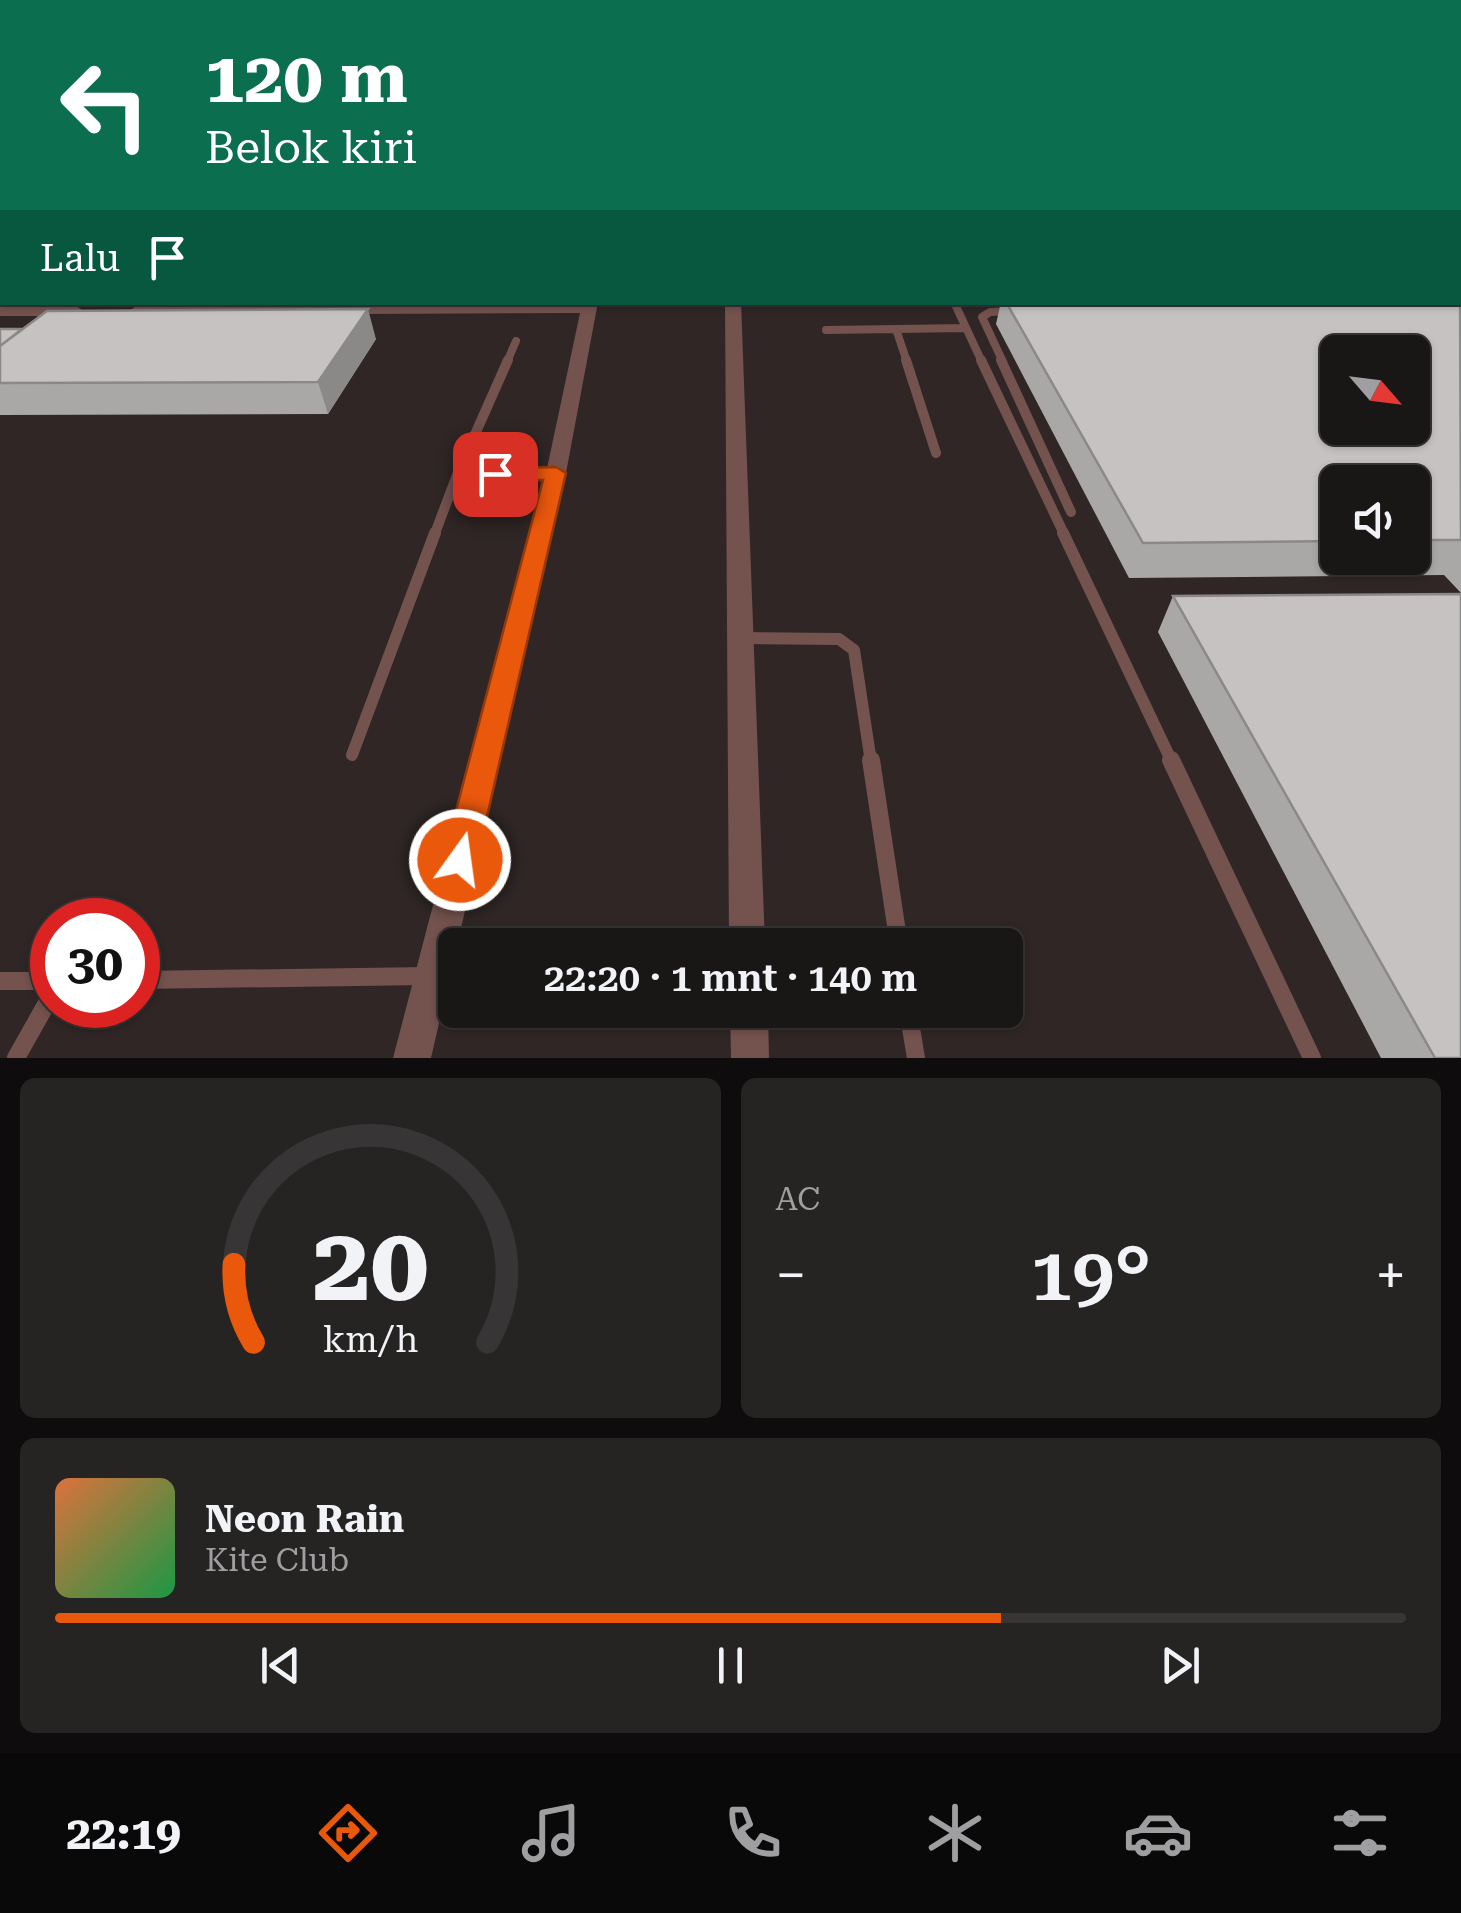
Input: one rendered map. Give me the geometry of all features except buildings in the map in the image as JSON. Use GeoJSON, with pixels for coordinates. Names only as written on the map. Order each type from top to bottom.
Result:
{"type":"FeatureCollection","features":[{"type":"Feature","properties":{"kind":"street"},"geometry":{"type":"LineString","coordinates":[[118,310],[590,305],[545,474],[412,1058]]}},
{"type":"Feature","properties":{"kind":"street"},"geometry":{"type":"LineString","coordinates":[[733,305],[748,928]]}},
{"type":"Feature","properties":{"kind":"street"},"geometry":{"type":"LineString","coordinates":[[0,311],[98,310]]}},
{"type":"Feature","properties":{"kind":"street"},"geometry":{"type":"LineString","coordinates":[[749,1028],[750,1058]]}},
{"type":"Feature","properties":{"kind":"lane"},"geometry":{"type":"LineString","coordinates":[[955,305],[1312,1058]]}},
{"type":"Feature","properties":{"kind":"lane"},"geometry":{"type":"LineString","coordinates":[[1028,310],[990,312],[982,317],[1072,512]]}},
{"type":"Feature","properties":{"kind":"lane"},"geometry":{"type":"LineString","coordinates":[[826,330],[966,328]]}},
{"type":"Feature","properties":{"kind":"lane"},"geometry":{"type":"LineString","coordinates":[[896,329],[936,453]]}},
{"type":"Feature","properties":{"kind":"lane"},"geometry":{"type":"LineString","coordinates":[[352,756],[457,476],[516,341]]}},
{"type":"Feature","properties":{"kind":"lane"},"geometry":{"type":"LineString","coordinates":[[457,476],[545,474]]}},
{"type":"Feature","properties":{"kind":"lane"},"geometry":{"type":"LineString","coordinates":[[740,638],[839,639],[854,650],[895,928]]}},
{"type":"Feature","properties":{"kind":"lane"},"geometry":{"type":"LineString","coordinates":[[160,980],[432,976]]}},
{"type":"Feature","properties":{"kind":"lane"},"geometry":{"type":"LineString","coordinates":[[0,981],[30,981]]}},
{"type":"Feature","properties":{"kind":"lane"},"geometry":{"type":"LineString","coordinates":[[16,1058],[33,1028]]}},
{"type":"Feature","properties":{"kind":"lane"},"geometry":{"type":"LineString","coordinates":[[911,1028],[916,1058]]}},
{"type":"Feature","properties":{"kind":"shaded area"},"geometry":{"type":"Polygon","coordinates":[[[0,305],[1461,305],[1461,1058],[0,1058],[0,305]]]}},
{"type":"Feature","properties":{"kind":"route"},"geometry":{"type":"LineString","coordinates":[[460,860],[556,473],[495,474]]}}]}
